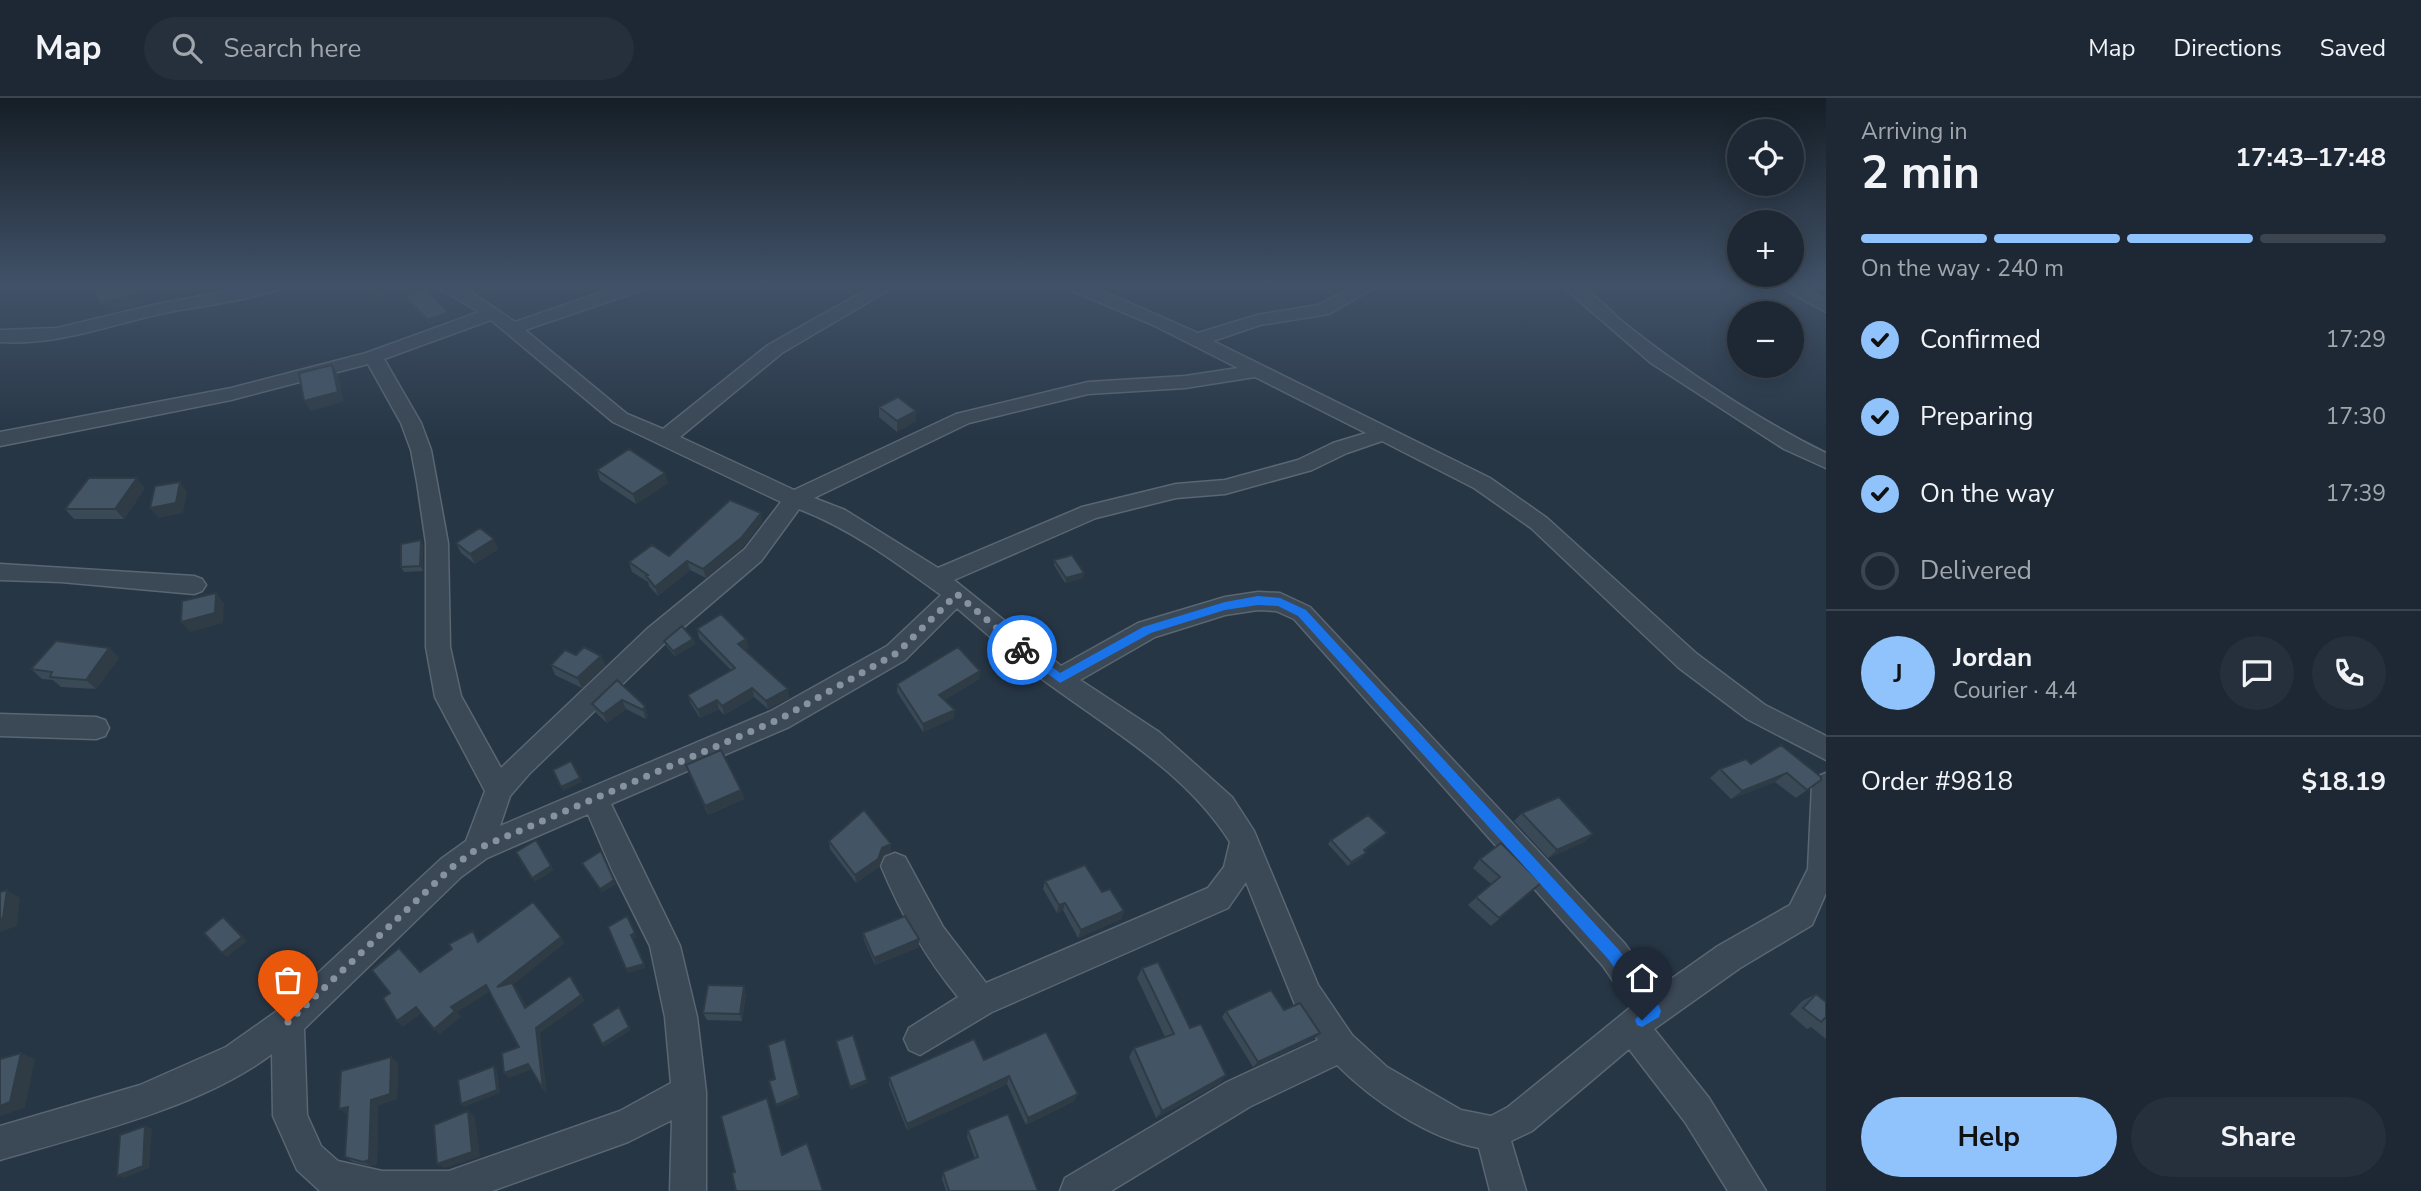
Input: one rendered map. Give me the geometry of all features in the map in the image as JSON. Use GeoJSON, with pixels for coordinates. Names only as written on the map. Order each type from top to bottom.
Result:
{"type":"FeatureCollection","features":[{"type":"Feature","properties":{"kind":"street"},"geometry":{"type":"LineString","coordinates":[[0,336],[24,339],[37,336]]}},
{"type":"Feature","properties":{"kind":"street"},"geometry":{"type":"LineString","coordinates":[[0,439],[231,394],[448,336]]}},
{"type":"Feature","properties":{"kind":"street"},"geometry":{"type":"LineString","coordinates":[[520,336],[620,418],[663,440],[718,462],[764,487],[838,515],[946,587],[1060,679],[1150,740],[1222,806],[1244,840],[1264,883],[1307,996],[1341,1046],[1375,1079],[1456,1126],[1492,1133],[1520,1119],[1642,1019],[1729,957],[1801,915],[1822,870],[1826,798]]}},
{"type":"Feature","properties":{"kind":"street"},"geometry":{"type":"LineString","coordinates":[[663,440],[775,349],[798,336]]}},
{"type":"Feature","properties":{"kind":"street"},"geometry":{"type":"LineString","coordinates":[[1187,336],[1482,483],[1539,523],[1688,661],[1756,712],[1826,749]]}},
{"type":"Feature","properties":{"kind":"street"},"geometry":{"type":"LineString","coordinates":[[1196,340],[1208,336]]}},
{"type":"Feature","properties":{"kind":"street"},"geometry":{"type":"LineString","coordinates":[[1629,336],[1658,359],[1791,444],[1826,461]]}},
{"type":"Feature","properties":{"kind":"street"},"geometry":{"type":"LineString","coordinates":[[373,357],[411,423],[421,450],[438,543],[438,647],[448,697],[499,790]]}},
{"type":"Feature","properties":{"kind":"street"},"geometry":{"type":"LineString","coordinates":[[477,849],[499,790],[519,766],[656,636],[753,555],[796,498],[963,418],[1088,387],[1185,383],[1257,371]]}},
{"type":"Feature","properties":{"kind":"street"},"geometry":{"type":"LineString","coordinates":[[0,1143],[142,1101],[238,1059],[288,1022],[451,868],[477,849],[790,713],[897,653],[946,587],[1090,512],[1176,491],[1224,487],[1305,465],[1340,448],[1384,434]]}},
{"type":"Feature","properties":{"kind":"street"},"geometry":{"type":"LineString","coordinates":[[0,572],[194,585]]}},
{"type":"Feature","properties":{"kind":"street"},"geometry":{"type":"LineString","coordinates":[[1060,679],[1147,630],[1225,606],[1258,601],[1280,602],[1302,613],[1614,955],[1642,1019],[1748,1191]]}},
{"type":"Feature","properties":{"kind":"street"},"geometry":{"type":"LineString","coordinates":[[0,725],[96,728]]}},
{"type":"Feature","properties":{"kind":"street"},"geometry":{"type":"LineString","coordinates":[[595,798],[622,861],[655,922],[664,946],[681,1017],[689,1092],[688,1191]]}},
{"type":"Feature","properties":{"kind":"street"},"geometry":{"type":"LineString","coordinates":[[920,1039],[981,1001],[1218,898],[1233,882],[1242,862],[1244,840]]}},
{"type":"Feature","properties":{"kind":"street"},"geometry":{"type":"LineString","coordinates":[[895,866],[919,919],[954,970],[981,1001]]}},
{"type":"Feature","properties":{"kind":"street"},"geometry":{"type":"LineString","coordinates":[[288,1022],[290,1116],[309,1158],[329,1177],[382,1189],[449,1189],[628,1125],[689,1092]]}},
{"type":"Feature","properties":{"kind":"street"},"geometry":{"type":"LineString","coordinates":[[1079,1191],[1239,1094],[1341,1046]]}},
{"type":"Feature","properties":{"kind":"street"},"geometry":{"type":"LineString","coordinates":[[1492,1133],[1508,1191]]}},
{"type":"Feature","properties":{"kind":"building"},"geometry":{"type":"Polygon","coordinates":[[[332,365],[338,392],[304,401],[299,373],[332,365]]]}},
{"type":"Feature","properties":{"kind":"building"},"geometry":{"type":"Polygon","coordinates":[[[898,397],[916,411],[897,421],[879,407],[898,397]]]}},
{"type":"Feature","properties":{"kind":"building"},"geometry":{"type":"Polygon","coordinates":[[[629,449],[665,473],[633,494],[597,470],[629,449]]]}},
{"type":"Feature","properties":{"kind":"building"},"geometry":{"type":"Polygon","coordinates":[[[89,478],[137,478],[115,509],[65,509],[89,478]]]}},
{"type":"Feature","properties":{"kind":"building"},"geometry":{"type":"Polygon","coordinates":[[[180,482],[176,503],[150,508],[155,486],[180,482]]]}},
{"type":"Feature","properties":{"kind":"building"},"geometry":{"type":"Polygon","coordinates":[[[730,500],[761,513],[741,538],[703,569],[687,561],[655,587],[646,576],[648,575],[629,562],[652,545],[669,556],[730,500]]]}},
{"type":"Feature","properties":{"kind":"building"},"geometry":{"type":"Polygon","coordinates":[[[480,528],[494,539],[470,554],[456,543],[480,528]]]}},
{"type":"Feature","properties":{"kind":"building"},"geometry":{"type":"Polygon","coordinates":[[[421,540],[420,566],[401,567],[401,544],[421,540]]]}},
{"type":"Feature","properties":{"kind":"building"},"geometry":{"type":"Polygon","coordinates":[[[1072,555],[1084,573],[1066,578],[1054,560],[1072,555]]]}},
{"type":"Feature","properties":{"kind":"building"},"geometry":{"type":"Polygon","coordinates":[[[216,593],[215,613],[181,622],[182,601],[216,593]]]}},
{"type":"Feature","properties":{"kind":"building"},"geometry":{"type":"Polygon","coordinates":[[[721,614],[746,639],[738,644],[788,689],[766,701],[752,688],[722,706],[717,700],[698,710],[688,695],[735,668],[697,629],[721,614]]]}},
{"type":"Feature","properties":{"kind":"building"},"geometry":{"type":"Polygon","coordinates":[[[682,626],[693,639],[673,651],[664,641],[682,626]]]}},
{"type":"Feature","properties":{"kind":"building"},"geometry":{"type":"Polygon","coordinates":[[[56,641],[109,648],[86,680],[50,677],[52,672],[31,669],[56,641]]]}},
{"type":"Feature","properties":{"kind":"building"},"geometry":{"type":"Polygon","coordinates":[[[584,647],[601,656],[577,678],[551,665],[565,650],[576,655],[584,647]]]}},
{"type":"Feature","properties":{"kind":"building"},"geometry":{"type":"Polygon","coordinates":[[[958,647],[980,671],[939,695],[955,710],[923,724],[897,684],[958,647]]]}},
{"type":"Feature","properties":{"kind":"building"},"geometry":{"type":"Polygon","coordinates":[[[617,680],[645,706],[643,710],[622,700],[603,714],[592,704],[617,680]]]}},
{"type":"Feature","properties":{"kind":"building"},"geometry":{"type":"Polygon","coordinates":[[[1781,745],[1821,777],[1821,780],[1807,790],[1787,773],[1742,791],[1720,769],[1746,759],[1751,764],[1781,745]]]}},
{"type":"Feature","properties":{"kind":"building"},"geometry":{"type":"Polygon","coordinates":[[[721,750],[741,790],[705,806],[686,765],[721,750]]]}},
{"type":"Feature","properties":{"kind":"building"},"geometry":{"type":"Polygon","coordinates":[[[571,761],[580,778],[561,787],[553,770],[571,761]]]}},
{"type":"Feature","properties":{"kind":"building"},"geometry":{"type":"Polygon","coordinates":[[[1559,797],[1593,834],[1557,850],[1522,813],[1559,797]]]}},
{"type":"Feature","properties":{"kind":"building"},"geometry":{"type":"Polygon","coordinates":[[[864,810],[891,844],[882,848],[878,859],[855,875],[829,841],[864,810]]]}},
{"type":"Feature","properties":{"kind":"building"},"geometry":{"type":"Polygon","coordinates":[[[1368,815],[1387,833],[1364,850],[1366,853],[1351,862],[1331,840],[1368,815]]]}},
{"type":"Feature","properties":{"kind":"building"},"geometry":{"type":"Polygon","coordinates":[[[536,840],[551,866],[532,878],[516,852],[536,840]]]}},
{"type":"Feature","properties":{"kind":"building"},"geometry":{"type":"Polygon","coordinates":[[[1501,843],[1541,883],[1499,918],[1476,897],[1500,877],[1480,859],[1501,843]]]}},
{"type":"Feature","properties":{"kind":"building"},"geometry":{"type":"Polygon","coordinates":[[[601,851],[614,880],[600,889],[582,863],[601,851]]]}},
{"type":"Feature","properties":{"kind":"building"},"geometry":{"type":"Polygon","coordinates":[[[1085,865],[1102,892],[1110,889],[1124,911],[1081,930],[1065,903],[1059,905],[1045,881],[1085,865]]]}},
{"type":"Feature","properties":{"kind":"building"},"geometry":{"type":"Polygon","coordinates":[[[7,890],[3,918],[0,920],[0,892],[7,890]]]}},
{"type":"Feature","properties":{"kind":"building"},"geometry":{"type":"Polygon","coordinates":[[[533,902],[561,937],[497,987],[512,983],[525,1008],[570,976],[581,995],[536,1028],[543,1089],[528,1064],[504,1073],[502,1053],[519,1047],[486,985],[451,1007],[455,1011],[434,1029],[416,1007],[397,1021],[383,998],[390,993],[372,970],[399,948],[420,972],[452,949],[449,944],[473,931],[478,942],[533,902]]]}},
{"type":"Feature","properties":{"kind":"building"},"geometry":{"type":"Polygon","coordinates":[[[627,916],[635,933],[631,935],[644,964],[626,969],[608,927],[627,916]]]}},
{"type":"Feature","properties":{"kind":"building"},"geometry":{"type":"Polygon","coordinates":[[[905,916],[919,939],[874,958],[863,933],[905,916]]]}},
{"type":"Feature","properties":{"kind":"building"},"geometry":{"type":"Polygon","coordinates":[[[223,917],[242,937],[222,953],[204,933],[223,917]]]}},
{"type":"Feature","properties":{"kind":"building"},"geometry":{"type":"Polygon","coordinates":[[[1158,962],[1190,1028],[1201,1024],[1226,1075],[1162,1111],[1134,1048],[1174,1034],[1142,968],[1158,962]]]}},
{"type":"Feature","properties":{"kind":"building"},"geometry":{"type":"Polygon","coordinates":[[[708,985],[744,986],[740,1014],[703,1013],[708,985]]]}},
{"type":"Feature","properties":{"kind":"building"},"geometry":{"type":"Polygon","coordinates":[[[1271,990],[1284,1010],[1300,1003],[1320,1033],[1258,1062],[1226,1011],[1271,990]]]}},
{"type":"Feature","properties":{"kind":"building"},"geometry":{"type":"Polygon","coordinates":[[[1816,994],[1826,1002],[1826,1017],[1821,1022],[1803,1008],[1816,994]]]}},
{"type":"Feature","properties":{"kind":"building"},"geometry":{"type":"Polygon","coordinates":[[[619,1007],[629,1027],[602,1044],[592,1024],[619,1007]]]}},
{"type":"Feature","properties":{"kind":"building"},"geometry":{"type":"Polygon","coordinates":[[[1046,1032],[1078,1094],[1028,1118],[1009,1076],[907,1124],[889,1077],[974,1039],[984,1060],[1046,1032]]]}},
{"type":"Feature","properties":{"kind":"building"},"geometry":{"type":"Polygon","coordinates":[[[853,1035],[867,1080],[850,1087],[836,1041],[853,1035]]]}},
{"type":"Feature","properties":{"kind":"building"},"geometry":{"type":"Polygon","coordinates":[[[785,1039],[799,1095],[776,1105],[769,1081],[775,1079],[768,1045],[785,1039]]]}},
{"type":"Feature","properties":{"kind":"building"},"geometry":{"type":"Polygon","coordinates":[[[21,1053],[10,1102],[0,1106],[0,1059],[21,1053]]]}},
{"type":"Feature","properties":{"kind":"building"},"geometry":{"type":"Polygon","coordinates":[[[391,1057],[390,1094],[371,1100],[369,1160],[363,1162],[345,1157],[348,1107],[339,1109],[341,1071],[391,1057]]]}},
{"type":"Feature","properties":{"kind":"building"},"geometry":{"type":"Polygon","coordinates":[[[494,1066],[497,1090],[461,1104],[458,1080],[494,1066]]]}},
{"type":"Feature","properties":{"kind":"building"},"geometry":{"type":"Polygon","coordinates":[[[767,1098],[782,1155],[807,1143],[823,1191],[736,1191],[732,1173],[735,1172],[721,1116],[767,1098]]]}},
{"type":"Feature","properties":{"kind":"building"},"geometry":{"type":"Polygon","coordinates":[[[468,1111],[472,1152],[437,1164],[434,1125],[468,1111]]]}},
{"type":"Feature","properties":{"kind":"building"},"geometry":{"type":"Polygon","coordinates":[[[1008,1114],[1038,1191],[949,1191],[943,1172],[978,1157],[968,1130],[1008,1114]]]}},
{"type":"Feature","properties":{"kind":"building"},"geometry":{"type":"Polygon","coordinates":[[[145,1126],[143,1166],[117,1176],[120,1135],[145,1126]]]}},
{"type":"Feature","properties":{"kind":"way so far"},"geometry":{"type":"LineString","coordinates":[[288,1022],[451,868],[477,849],[780,719],[897,653],[957,594],[1022,650]]}},
{"type":"Feature","properties":{"kind":"route"},"geometry":{"type":"LineString","coordinates":[[1022,650],[1060,679],[1147,630],[1225,606],[1258,601],[1280,602],[1302,613],[1614,955],[1653,1011],[1642,1020]]}}]}
